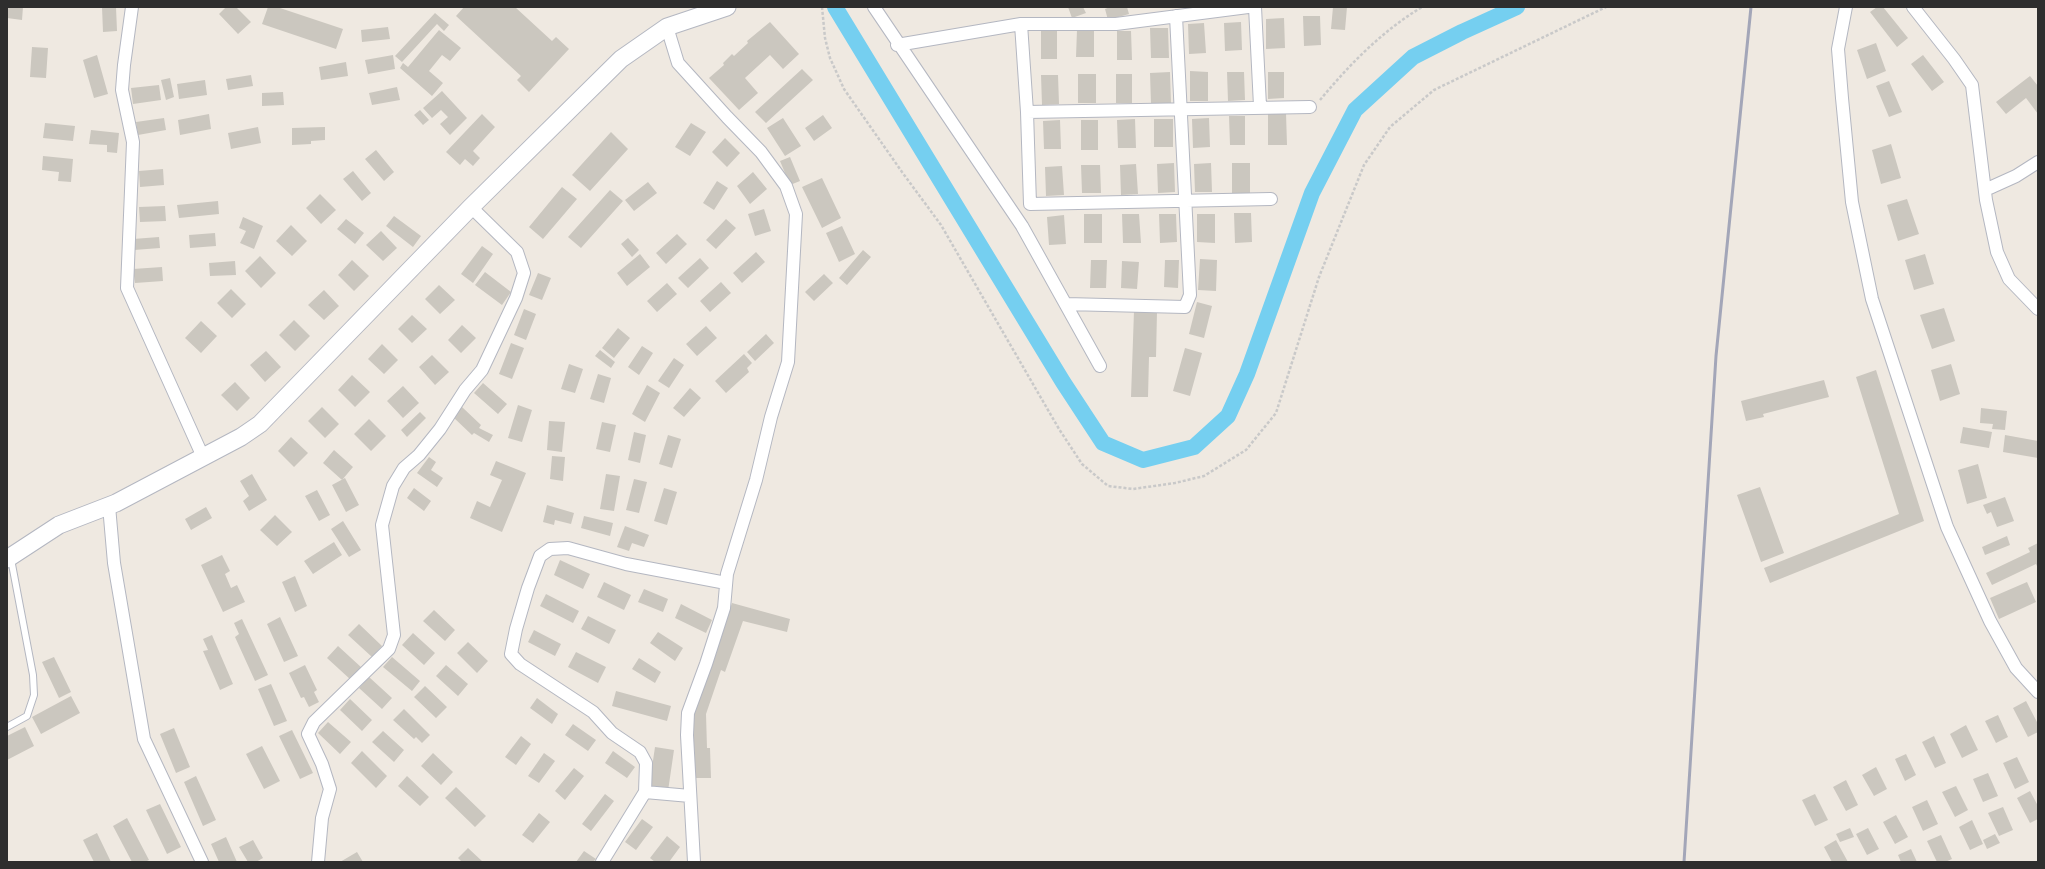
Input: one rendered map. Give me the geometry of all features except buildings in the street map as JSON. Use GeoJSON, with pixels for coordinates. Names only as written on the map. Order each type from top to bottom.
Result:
{"type":"FeatureCollection","features":[{"type":"Feature","properties":{"kind":"main road"},"geometry":{"type":"LineString","coordinates":[[9,558],[59,525],[109,506],[203,457],[260,424],[471,207],[621,59],[667,27],[726,7]]}},
{"type":"Feature","properties":{"kind":"street"},"geometry":{"type":"LineString","coordinates":[[132,7],[122,90],[133,142],[127,288],[203,457]]}},
{"type":"Feature","properties":{"kind":"street"},"geometry":{"type":"LineString","coordinates":[[874,7],[898,45],[1022,226],[1100,366]]}},
{"type":"Feature","properties":{"kind":"street"},"geometry":{"type":"LineString","coordinates":[[898,45],[1021,24],[1116,24],[1248,7]]}},
{"type":"Feature","properties":{"kind":"street"},"geometry":{"type":"LineString","coordinates":[[1255,7],[1260,106]]}},
{"type":"Feature","properties":{"kind":"street"},"geometry":{"type":"LineString","coordinates":[[1846,7],[1838,49],[1842,98],[1852,202],[1872,299],[1947,527],[1990,621],[2016,668],[2038,692]]}},
{"type":"Feature","properties":{"kind":"street"},"geometry":{"type":"LineString","coordinates":[[1913,7],[1954,59],[1972,85],[1985,190],[1997,252],[2010,279],[2038,309]]}},
{"type":"Feature","properties":{"kind":"street"},"geometry":{"type":"LineString","coordinates":[[1066,304],[1185,306],[1190,295],[1184,201],[1182,109],[1176,16]]}},
{"type":"Feature","properties":{"kind":"street"},"geometry":{"type":"LineString","coordinates":[[1021,24],[1027,112],[1030,204],[1271,199]]}},
{"type":"Feature","properties":{"kind":"street"},"geometry":{"type":"LineString","coordinates":[[667,27],[678,63],[761,152],[786,186],[796,214],[788,362],[771,417],[756,480],[727,574],[724,608],[688,713],[690,796],[694,862]]}},
{"type":"Feature","properties":{"kind":"street"},"geometry":{"type":"LineString","coordinates":[[1027,112],[1182,109],[1314,104]]}},
{"type":"Feature","properties":{"kind":"street"},"geometry":{"type":"LineString","coordinates":[[1985,190],[2016,176],[2038,162]]}},
{"type":"Feature","properties":{"kind":"street"},"geometry":{"type":"LineString","coordinates":[[318,862],[322,818],[330,789],[322,764],[308,734],[314,722],[389,649],[394,635],[382,524],[393,486],[404,468],[419,455],[440,429],[465,390],[482,370],[516,298],[524,273],[517,252],[471,207]]}},
{"type":"Feature","properties":{"kind":"street"},"geometry":{"type":"LineString","coordinates":[[109,506],[114,563],[144,739],[202,862]]}},
{"type":"Feature","properties":{"kind":"street"},"geometry":{"type":"LineString","coordinates":[[602,862],[645,792],[644,776],[646,763],[640,752],[612,733],[593,712],[520,664],[511,654],[516,629],[540,556],[550,549],[568,548],[626,564],[726,582]]}},
{"type":"Feature","properties":{"kind":"street"},"geometry":{"type":"LineString","coordinates":[[645,792],[690,796]]}},
{"type":"Feature","properties":{"kind":"lane"},"geometry":{"type":"LineString","coordinates":[[7,727],[27,716],[34,695],[33,676],[9,558]]}},
{"type":"Feature","properties":{"kind":"path"},"geometry":{"type":"LineString","coordinates":[[1314,104],[1341,75],[1384,34],[1422,7]]}},
{"type":"Feature","properties":{"kind":"waterway"},"geometry":{"type":"LineString","coordinates":[[835,7],[1063,382],[1103,443],[1143,460],[1194,447],[1228,416],[1247,374],[1312,193],[1355,110],[1413,57],[1462,32],[1517,7]]}},
{"type":"Feature","properties":{"kind":"railway"},"geometry":{"type":"LineString","coordinates":[[1684,862],[1716,356],[1751,7]]}}]}
